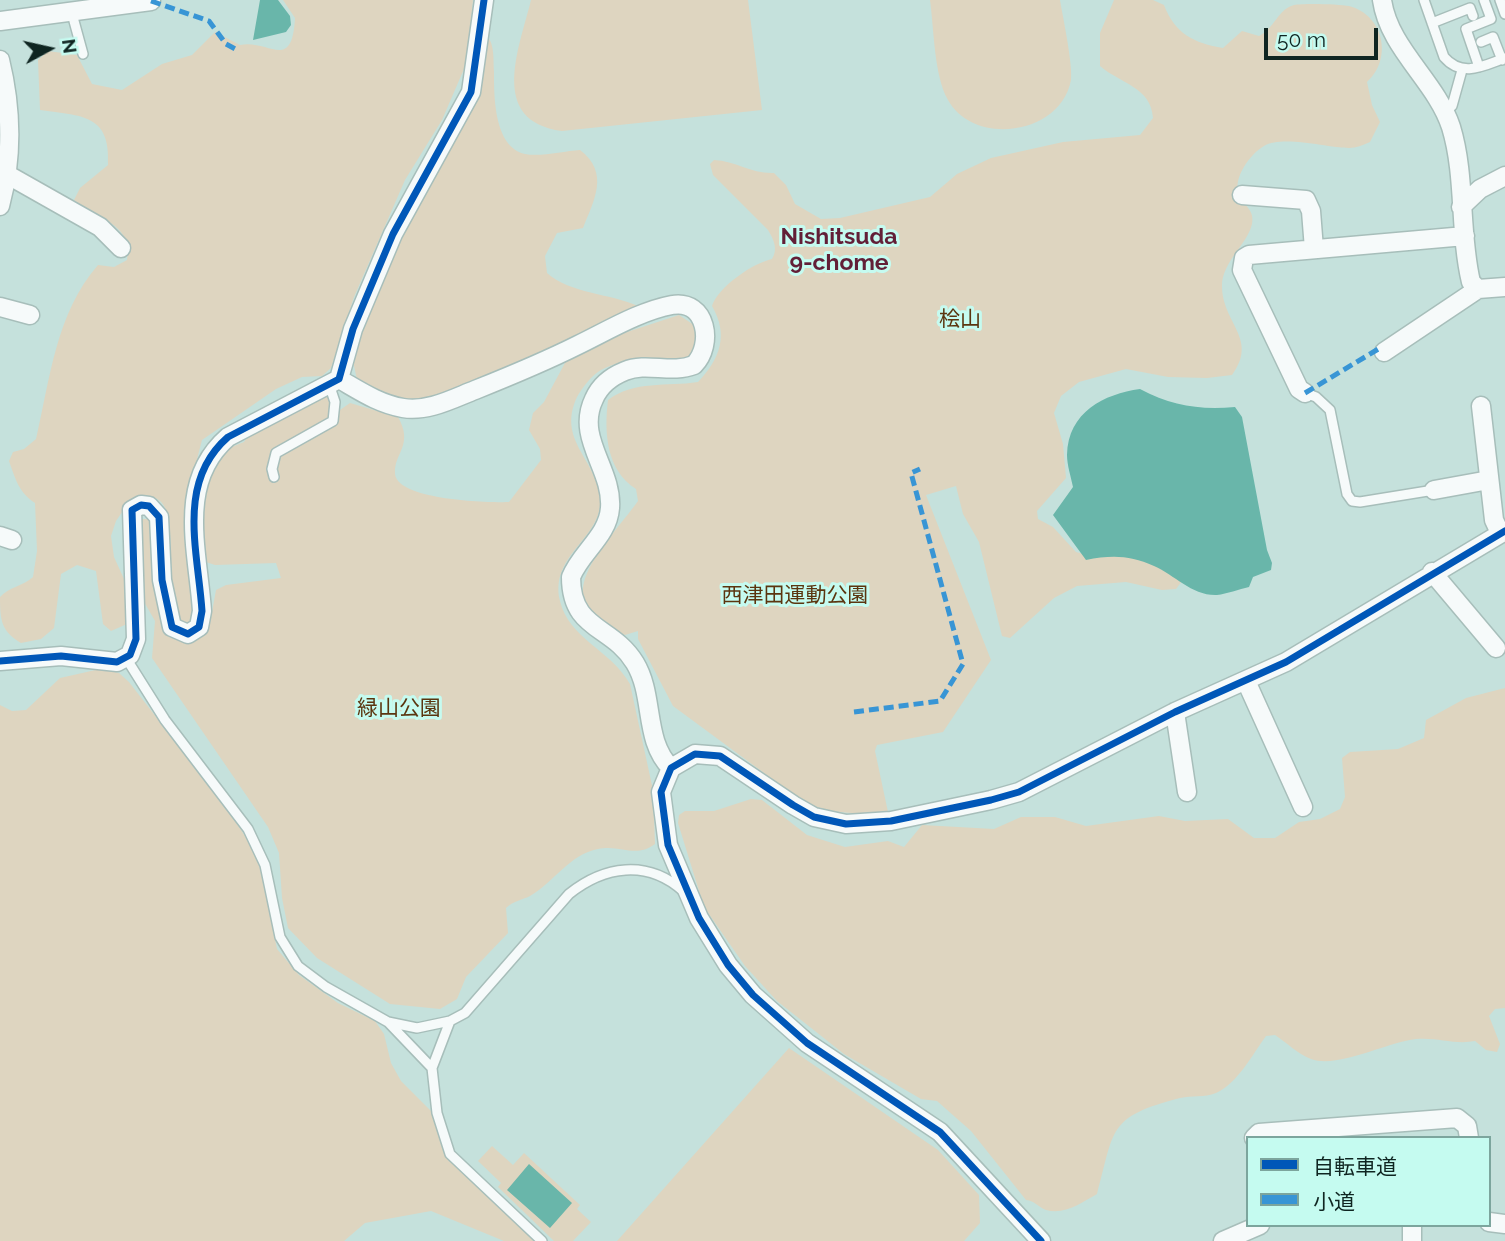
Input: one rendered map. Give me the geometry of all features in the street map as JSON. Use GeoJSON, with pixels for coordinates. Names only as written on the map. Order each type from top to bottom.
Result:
{"type":"FeatureCollection","features":[{"type":"Feature","properties":{"kind":"street"},"geometry":{"type":"LineString","coordinates":[[0,662],[44,657],[103,662],[127,658],[136,639],[132,510],[141,505],[149,506],[159,517],[167,615],[172,627],[178,632],[194,631],[199,627],[202,611],[193,498],[200,473],[213,450],[228,437],[334,382],[393,234],[471,92],[484,0]]}},
{"type":"Feature","properties":{"kind":"street"},"geometry":{"type":"LineString","coordinates":[[1382,0],[1397,40],[1444,112],[1454,140],[1470,279],[1478,289]]}},
{"type":"Feature","properties":{"kind":"street"},"geometry":{"type":"LineString","coordinates":[[0,21],[151,1]]}},
{"type":"Feature","properties":{"kind":"street"},"geometry":{"type":"LineString","coordinates":[[0,60],[8,175],[0,206]]}},
{"type":"Feature","properties":{"kind":"street"},"geometry":{"type":"LineString","coordinates":[[8,175],[109,233],[121,248]]}},
{"type":"Feature","properties":{"kind":"street"},"geometry":{"type":"LineString","coordinates":[[1461,207],[1480,189],[1505,176]]}},
{"type":"Feature","properties":{"kind":"street"},"geometry":{"type":"LineString","coordinates":[[1242,195],[1306,200],[1311,206],[1314,249]]}},
{"type":"Feature","properties":{"kind":"street"},"geometry":{"type":"LineString","coordinates":[[1305,393],[1299,389],[1241,270],[1249,255],[1465,236]]}},
{"type":"Feature","properties":{"kind":"street"},"geometry":{"type":"LineString","coordinates":[[1384,352],[1478,289],[1505,287]]}},
{"type":"Feature","properties":{"kind":"street"},"geometry":{"type":"LineString","coordinates":[[334,382],[380,402],[404,408],[429,407],[545,362],[645,314],[679,305],[696,312],[706,328],[706,344],[694,365],[679,369],[624,371],[605,382],[594,399],[587,417],[588,430],[610,494],[610,508],[607,524],[571,577],[573,601],[580,614],[590,626],[618,644],[636,664],[648,702],[656,748],[671,768]]}},
{"type":"Feature","properties":{"kind":"street"},"geometry":{"type":"LineString","coordinates":[[0,307],[30,315]]}},
{"type":"Feature","properties":{"kind":"street"},"geometry":{"type":"LineString","coordinates":[[1041,1241],[940,1132],[807,1043],[753,995],[722,956],[688,895],[663,825],[661,792],[671,768],[695,754],[720,756],[814,817],[846,824],[870,824],[1019,792],[1175,712],[1309,650],[1432,572],[1502,532],[1494,520],[1481,406]]}},
{"type":"Feature","properties":{"kind":"street"},"geometry":{"type":"LineString","coordinates":[[1434,490],[1489,480]]}},
{"type":"Feature","properties":{"kind":"street"},"geometry":{"type":"LineString","coordinates":[[1432,572],[1496,648]]}},
{"type":"Feature","properties":{"kind":"street"},"geometry":{"type":"LineString","coordinates":[[1245,681],[1303,807]]}},
{"type":"Feature","properties":{"kind":"street"},"geometry":{"type":"LineString","coordinates":[[1175,712],[1187,793]]}},
{"type":"Feature","properties":{"kind":"street"},"geometry":{"type":"LineString","coordinates":[[1256,1136],[1259,1133],[1457,1118],[1467,1126],[1469,1136]]}},
{"type":"Feature","properties":{"kind":"street"},"geometry":{"type":"LineString","coordinates":[[1223,1241],[1255,1227]]}},
{"type":"Feature","properties":{"kind":"lane"},"geometry":{"type":"LineString","coordinates":[[1423,0],[1444,57],[1462,70],[1479,68],[1503,59],[1493,37],[1481,41]]}},
{"type":"Feature","properties":{"kind":"lane"},"geometry":{"type":"LineString","coordinates":[[1479,68],[1466,29],[1491,19],[1484,0]]}},
{"type":"Feature","properties":{"kind":"lane"},"geometry":{"type":"LineString","coordinates":[[1500,0],[1505,14]]}},
{"type":"Feature","properties":{"kind":"lane"},"geometry":{"type":"LineString","coordinates":[[1432,23],[1470,8],[1473,16]]}},
{"type":"Feature","properties":{"kind":"lane"},"geometry":{"type":"LineString","coordinates":[[71,10],[83,54]]}},
{"type":"Feature","properties":{"kind":"lane"},"geometry":{"type":"LineString","coordinates":[[1444,112],[1452,106],[1462,70]]}},
{"type":"Feature","properties":{"kind":"lane"},"geometry":{"type":"LineString","coordinates":[[274,477],[272,469],[276,453],[333,421],[334,382]]}},
{"type":"Feature","properties":{"kind":"lane"},"geometry":{"type":"LineString","coordinates":[[1305,393],[1316,397],[1330,410],[1347,494],[1352,501],[1434,490]]}},
{"type":"Feature","properties":{"kind":"lane"},"geometry":{"type":"LineString","coordinates":[[127,658],[165,720],[248,829],[265,865],[280,937],[298,966],[326,987],[388,1022],[432,1068]]}},
{"type":"Feature","properties":{"kind":"lane"},"geometry":{"type":"LineString","coordinates":[[388,1022],[417,1028],[450,1021],[465,1013],[569,894],[585,881],[602,873],[635,869],[673,882],[688,895]]}},
{"type":"Feature","properties":{"kind":"lane"},"geometry":{"type":"LineString","coordinates":[[450,1021],[432,1068],[437,1112],[450,1154],[542,1241]]}},
{"type":"Feature","properties":{"kind":"green space"},"geometry":{"type":"Polygon","coordinates":[[[283,0],[473,0],[467,62],[442,120],[405,180],[354,297],[331,368],[322,376],[302,377],[276,389],[202,440],[188,494],[197,616],[190,625],[182,627],[174,597],[167,512],[155,498],[139,497],[131,499],[116,521],[111,536],[114,557],[124,579],[127,624],[111,631],[103,624],[96,571],[77,565],[61,574],[54,628],[41,639],[21,643],[9,634],[3,624],[0,597],[33,577],[37,551],[35,503],[21,490],[9,461],[13,452],[24,449],[36,439],[56,348],[84,284],[98,265],[114,267],[127,260],[128,248],[119,230],[74,200],[80,188],[108,165],[105,136],[99,127],[81,117],[40,110],[38,60],[48,51],[77,55],[92,84],[122,90],[162,64],[192,55],[215,32],[240,45],[284,49],[293,35],[295,18],[283,0]]]}},
{"type":"Feature","properties":{"kind":"green space"},"geometry":{"type":"Polygon","coordinates":[[[531,0],[748,0],[762,110],[562,131],[539,125],[524,113],[517,98],[514,80],[520,40],[531,0]]]}},
{"type":"Feature","properties":{"kind":"green space"},"geometry":{"type":"Polygon","coordinates":[[[930,0],[1060,0],[1071,73],[1064,99],[1051,113],[1035,123],[1016,128],[996,129],[977,124],[960,115],[943,90],[935,52],[930,0]]]}},
{"type":"Feature","properties":{"kind":"green space","name":"桧山"},"geometry":{"type":"Polygon","coordinates":[[[1114,0],[1153,0],[1164,5],[1174,23],[1187,36],[1223,48],[1242,31],[1259,36],[1264,33],[1284,11],[1294,5],[1338,5],[1361,11],[1370,18],[1381,39],[1380,62],[1367,82],[1372,105],[1380,122],[1370,142],[1360,146],[1349,148],[1294,142],[1272,143],[1264,146],[1248,161],[1240,175],[1237,189],[1251,212],[1252,224],[1226,269],[1222,286],[1227,310],[1241,341],[1242,351],[1232,375],[1207,378],[1168,377],[1126,369],[1079,382],[1061,396],[1054,413],[1063,444],[1066,478],[1037,511],[1038,519],[1053,527],[1076,552],[1087,555],[1123,552],[1154,562],[1182,581],[1176,589],[1162,590],[1126,582],[1077,586],[1054,598],[1010,638],[1002,636],[979,542],[963,514],[956,486],[926,495],[991,660],[943,732],[877,745],[875,751],[888,812],[844,812],[813,806],[802,801],[673,706],[638,639],[638,631],[625,635],[600,622],[586,607],[583,590],[587,573],[610,536],[638,501],[636,489],[618,472],[609,449],[606,425],[608,400],[629,389],[698,382],[712,364],[720,346],[720,327],[712,306],[716,299],[737,277],[755,265],[772,259],[774,255],[774,244],[768,230],[713,175],[710,164],[714,160],[758,172],[774,173],[786,185],[795,204],[821,219],[840,218],[930,197],[957,174],[991,158],[1063,142],[1140,135],[1153,118],[1147,99],[1134,87],[1100,66],[1100,33],[1114,0]]]}},
{"type":"Feature","properties":{"kind":"green space"},"geometry":{"type":"Polygon","coordinates":[[[487,35],[493,53],[498,120],[507,142],[515,149],[531,155],[580,150],[595,168],[595,197],[583,228],[557,233],[545,256],[547,273],[567,285],[627,302],[638,306],[639,310],[556,349],[455,391],[427,398],[400,399],[357,380],[352,356],[487,35]]]}},
{"type":"Feature","properties":{"kind":"green space","name":"緑山公園"},"geometry":{"type":"Polygon","coordinates":[[[679,315],[694,325],[698,337],[689,356],[680,361],[642,358],[612,365],[594,375],[577,397],[571,425],[574,437],[597,483],[599,511],[587,535],[562,570],[559,584],[560,601],[572,625],[622,672],[630,684],[653,790],[655,844],[634,851],[606,848],[588,852],[571,862],[539,890],[506,908],[508,933],[466,977],[457,999],[440,1009],[390,1004],[317,958],[288,928],[282,898],[279,853],[268,827],[152,658],[155,621],[143,600],[141,519],[155,519],[165,619],[203,632],[210,623],[216,590],[226,585],[281,578],[276,563],[215,565],[206,562],[201,549],[202,490],[224,450],[244,442],[251,431],[324,394],[340,410],[350,403],[398,417],[404,442],[395,473],[399,482],[410,489],[445,498],[509,502],[541,460],[540,449],[529,430],[533,413],[544,402],[566,361],[621,334],[679,315]]]}},
{"type":"Feature","properties":{"kind":"green space"},"geometry":{"type":"Polygon","coordinates":[[[100,669],[119,673],[129,682],[226,807],[249,842],[261,870],[277,949],[299,975],[338,1003],[375,1021],[384,1034],[391,1063],[401,1081],[431,1111],[448,1160],[540,1241],[504,1241],[431,1211],[365,1223],[344,1241],[0,1241],[0,705],[12,711],[26,710],[60,678],[100,669]]]}},
{"type":"Feature","properties":{"kind":"green space"},"geometry":{"type":"Polygon","coordinates":[[[1505,688],[1505,1008],[1495,1009],[1489,1016],[1500,1044],[1497,1052],[1486,1050],[1475,1041],[1416,1039],[1348,1058],[1322,1061],[1306,1057],[1275,1035],[1266,1036],[1231,1083],[1216,1093],[1184,1097],[1156,1105],[1126,1120],[1112,1140],[1097,1194],[1060,1211],[1046,1210],[1026,1200],[971,1131],[937,1101],[921,1099],[844,1054],[777,1001],[745,966],[704,907],[678,823],[679,815],[685,811],[714,811],[751,799],[762,800],[807,835],[845,847],[888,841],[904,847],[922,825],[994,829],[1021,817],[1055,817],[1086,826],[1159,816],[1185,821],[1228,819],[1254,838],[1275,838],[1299,822],[1320,819],[1340,809],[1345,797],[1342,758],[1350,752],[1398,749],[1424,738],[1426,720],[1466,698],[1505,688]]]}},
{"type":"Feature","properties":{"kind":"green space"},"geometry":{"type":"Polygon","coordinates":[[[789,1048],[938,1150],[979,1195],[980,1223],[964,1241],[617,1241],[789,1048]]]}},
{"type":"Feature","properties":{"kind":"green space"},"geometry":{"type":"Polygon","coordinates":[[[492,1146],[513,1165],[524,1153],[580,1205],[577,1209],[591,1222],[573,1241],[554,1241],[498,1187],[501,1183],[478,1161],[492,1146]]]}},
{"type":"Feature","properties":{"kind":"shaded area"},"geometry":{"type":"Polygon","coordinates":[[[260,0],[278,0],[290,16],[291,25],[286,32],[253,40],[260,0]]]}},
{"type":"Feature","properties":{"kind":"shaded area"},"geometry":{"type":"Polygon","coordinates":[[[1140,389],[1186,406],[1235,407],[1242,417],[1267,550],[1272,563],[1271,570],[1253,577],[1249,587],[1217,595],[1208,594],[1192,589],[1145,562],[1112,557],[1086,560],[1053,515],[1073,487],[1067,455],[1074,427],[1090,408],[1101,401],[1140,389]]]}},
{"type":"Feature","properties":{"kind":"shaded area"},"geometry":{"type":"Polygon","coordinates":[[[529,1164],[572,1203],[550,1228],[507,1190],[529,1164]]]}},
{"type":"Feature","properties":{"kind":"marked path"},"geometry":{"type":"LineString","coordinates":[[151,1],[209,21],[226,44],[237,50]]}},
{"type":"Feature","properties":{"kind":"marked path"},"geometry":{"type":"LineString","coordinates":[[1305,393],[1380,348]]}},
{"type":"Feature","properties":{"kind":"marked path"},"geometry":{"type":"LineString","coordinates":[[854,712],[940,701],[963,664],[911,473],[920,469]]}},
{"type":"Feature","properties":{"kind":"cycle path"},"geometry":{"type":"LineString","coordinates":[[0,661],[61,656],[117,662],[130,655],[136,639],[132,510],[141,505],[149,506],[159,517],[162,580],[172,627],[188,634],[199,627],[202,611],[194,518],[201,475],[212,455],[228,437],[339,379],[353,329],[393,234],[471,92],[484,0]]}},
{"type":"Feature","properties":{"kind":"cycle path"},"geometry":{"type":"LineString","coordinates":[[1041,1241],[940,1132],[807,1043],[753,995],[728,965],[699,918],[668,845],[661,792],[671,768],[695,754],[720,756],[814,817],[846,824],[891,821],[991,800],[1019,792],[1175,712],[1286,662],[1505,531]]}},
{"type":"Feature","properties":{"kind":"district","name":"Nishitsuda 9-chome"},"geometry":{"type":"Point","coordinates":[839,250]}},
{"type":"Feature","properties":{"kind":"park label","name":"西津田運動公園"},"geometry":{"type":"Point","coordinates":[795,596]}}]}
